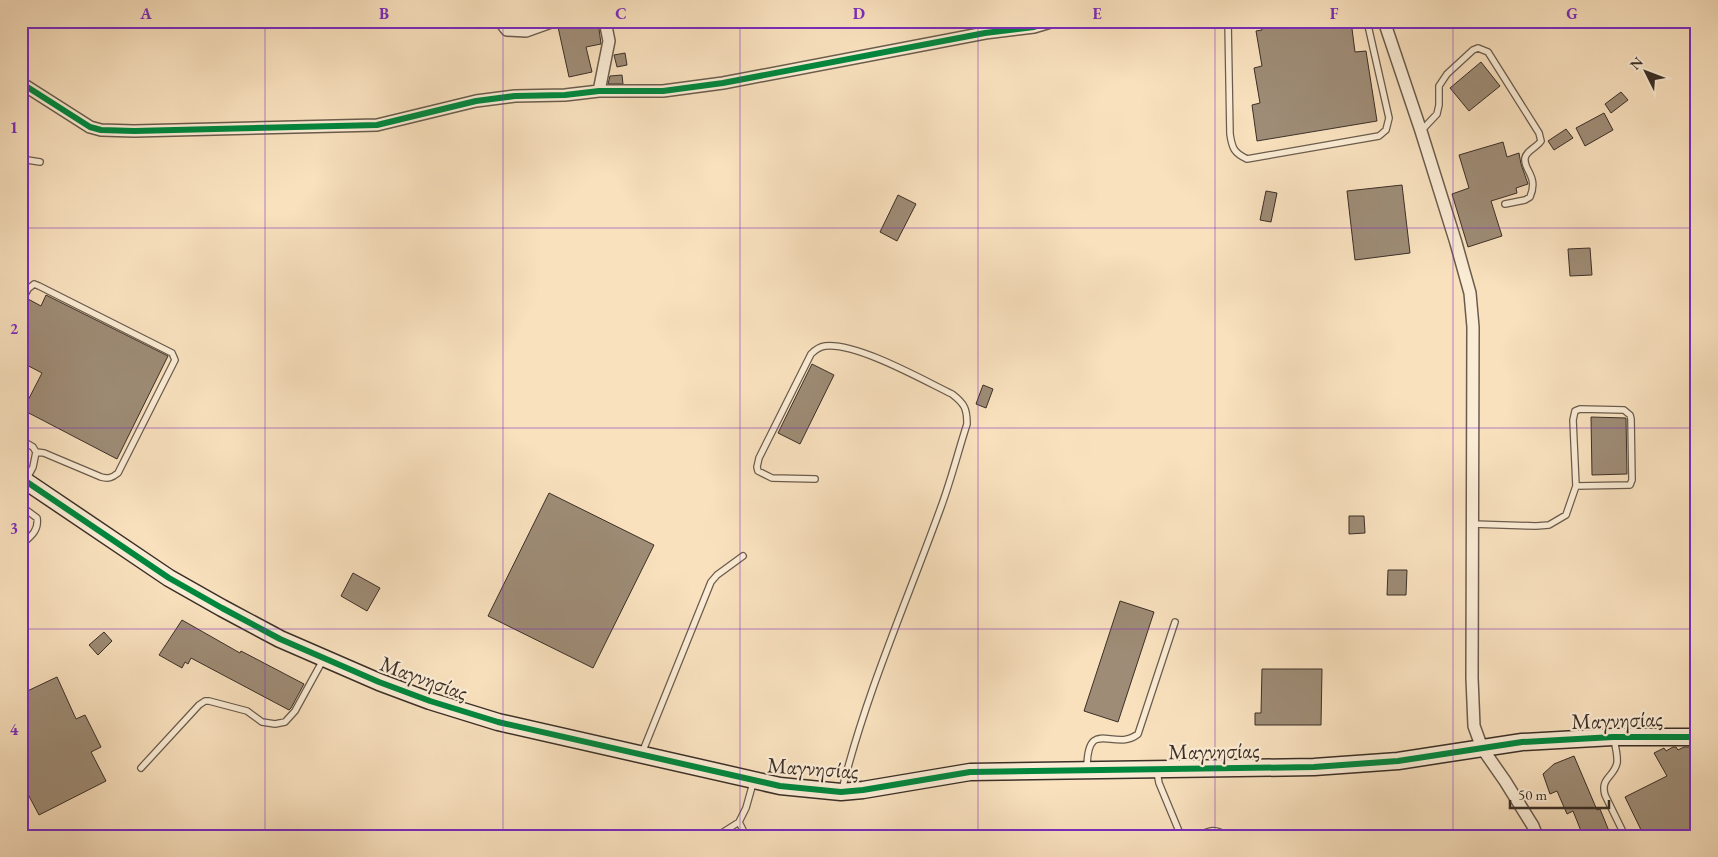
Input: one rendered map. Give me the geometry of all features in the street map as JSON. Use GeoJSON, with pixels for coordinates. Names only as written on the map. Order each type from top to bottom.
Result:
{"type":"FeatureCollection","features":[{"type":"Feature","properties":{"kind":"street"},"geometry":{"type":"LineString","coordinates":[[500,21],[507,30],[526,31],[554,21]]}},
{"type":"Feature","properties":{"kind":"street"},"geometry":{"type":"LineString","coordinates":[[599,91],[609,41],[605,21]]}},
{"type":"Feature","properties":{"kind":"street"},"geometry":{"type":"LineString","coordinates":[[21,83],[90,127],[101,130],[134,131],[377,125],[476,101],[515,96],[565,95],[599,91],[663,91],[723,83],[985,33],[1034,27],[1054,21]]}},
{"type":"Feature","properties":{"kind":"street"},"geometry":{"type":"LineString","coordinates":[[1384,21],[1421,131],[1470,293],[1473,327],[1472,678],[1474,726],[1482,748],[1533,826],[1536,836]]}},
{"type":"Feature","properties":{"kind":"street","name":"Μαγνησίας"},"geometry":{"type":"LineString","coordinates":[[23,482],[169,578],[222,608],[280,639],[430,701],[498,722],[780,786],[841,792],[970,772],[1087,769],[1314,768],[1398,761],[1522,742],[1613,737],[1697,737]]}},
{"type":"Feature","properties":{"kind":"lane"},"geometry":{"type":"LineString","coordinates":[[1228,21],[1230,134],[1232,146],[1236,154],[1247,159],[1379,136],[1386,130],[1389,118],[1368,21]]}},
{"type":"Feature","properties":{"kind":"lane"},"geometry":{"type":"LineString","coordinates":[[1421,131],[1437,114],[1439,86],[1447,74],[1473,50],[1478,48],[1488,52],[1541,140],[1525,156],[1524,161],[1532,178],[1533,184],[1530,197],[1525,200],[1505,204]]}},
{"type":"Feature","properties":{"kind":"lane"},"geometry":{"type":"LineString","coordinates":[[21,159],[40,162]]}},
{"type":"Feature","properties":{"kind":"lane"},"geometry":{"type":"LineString","coordinates":[[21,302],[34,284],[172,353],[175,360],[118,473],[113,478],[101,478],[44,453],[36,452]]}},
{"type":"Feature","properties":{"kind":"lane"},"geometry":{"type":"LineString","coordinates":[[815,479],[772,478],[758,471],[757,467],[759,458],[811,354],[817,349],[831,346],[845,348],[878,359],[952,394],[961,401],[967,412],[967,424],[942,506],[892,638],[854,746],[841,792]]}},
{"type":"Feature","properties":{"kind":"lane"},"geometry":{"type":"LineString","coordinates":[[21,382],[21,387]]}},
{"type":"Feature","properties":{"kind":"lane"},"geometry":{"type":"LineString","coordinates":[[1472,524],[1549,525],[1566,515],[1576,486],[1573,420],[1575,412],[1580,409],[1624,410],[1631,419],[1632,480],[1630,485],[1627,487],[1576,486]]}},
{"type":"Feature","properties":{"kind":"lane"},"geometry":{"type":"LineString","coordinates":[[21,440],[33,447],[36,452],[33,467],[23,482]]}},
{"type":"Feature","properties":{"kind":"lane"},"geometry":{"type":"LineString","coordinates":[[21,506],[37,518],[38,524],[36,532],[21,545]]}},
{"type":"Feature","properties":{"kind":"lane"},"geometry":{"type":"LineString","coordinates":[[642,754],[711,582],[743,556]]}},
{"type":"Feature","properties":{"kind":"lane"},"geometry":{"type":"LineString","coordinates":[[1087,769],[1087,756],[1092,742],[1097,739],[1130,738],[1138,734],[1175,622]]}},
{"type":"Feature","properties":{"kind":"lane"},"geometry":{"type":"LineString","coordinates":[[141,768],[199,705],[205,701],[247,711],[262,722],[275,724],[285,722],[295,711],[324,658]]}},
{"type":"Feature","properties":{"kind":"lane"},"geometry":{"type":"LineString","coordinates":[[1613,737],[1617,761],[1614,769],[1604,781],[1603,788],[1625,836]]}},
{"type":"Feature","properties":{"kind":"lane"},"geometry":{"type":"LineString","coordinates":[[1157,770],[1160,783],[1181,836]]}},
{"type":"Feature","properties":{"kind":"lane"},"geometry":{"type":"LineString","coordinates":[[717,836],[739,822],[746,808],[754,780]]}},
{"type":"Feature","properties":{"kind":"lane"},"geometry":{"type":"LineString","coordinates":[[739,822],[746,836]]}},
{"type":"Feature","properties":{"kind":"lane"},"geometry":{"type":"LineString","coordinates":[[1197,836],[1212,830],[1218,830],[1226,836]]}},
{"type":"Feature","properties":{"kind":"building"},"geometry":{"type":"Polygon","coordinates":[[[568,21],[598,21],[601,44],[586,47],[592,72],[569,77],[558,27],[561,23],[568,21]]]}},
{"type":"Feature","properties":{"kind":"building"},"geometry":{"type":"Polygon","coordinates":[[[1260,21],[1351,21],[1355,52],[1366,51],[1377,121],[1257,141],[1252,105],[1260,103],[1254,68],[1262,66],[1256,31],[1262,30],[1260,21]]]}},
{"type":"Feature","properties":{"kind":"building"},"geometry":{"type":"Polygon","coordinates":[[[625,53],[627,65],[617,67],[614,55],[625,53]]]}},
{"type":"Feature","properties":{"kind":"building"},"geometry":{"type":"Polygon","coordinates":[[[1481,62],[1500,86],[1469,111],[1450,88],[1481,62]]]}},
{"type":"Feature","properties":{"kind":"building"},"geometry":{"type":"Polygon","coordinates":[[[622,75],[623,84],[608,84],[610,76],[622,75]]]}},
{"type":"Feature","properties":{"kind":"building"},"geometry":{"type":"Polygon","coordinates":[[[1621,92],[1628,100],[1611,113],[1605,104],[1621,92]]]}},
{"type":"Feature","properties":{"kind":"building"},"geometry":{"type":"Polygon","coordinates":[[[1604,113],[1613,130],[1585,146],[1576,128],[1604,113]]]}},
{"type":"Feature","properties":{"kind":"building"},"geometry":{"type":"Polygon","coordinates":[[[1566,129],[1573,138],[1554,150],[1548,141],[1566,129]]]}},
{"type":"Feature","properties":{"kind":"building"},"geometry":{"type":"Polygon","coordinates":[[[1503,142],[1507,157],[1519,153],[1528,184],[1516,188],[1517,193],[1491,201],[1502,236],[1468,247],[1452,194],[1469,188],[1459,155],[1503,142]]]}},
{"type":"Feature","properties":{"kind":"building"},"geometry":{"type":"Polygon","coordinates":[[[1402,185],[1410,253],[1355,260],[1347,191],[1402,185]]]}},
{"type":"Feature","properties":{"kind":"building"},"geometry":{"type":"Polygon","coordinates":[[[1266,191],[1277,193],[1271,222],[1260,220],[1266,191]]]}},
{"type":"Feature","properties":{"kind":"building"},"geometry":{"type":"Polygon","coordinates":[[[898,195],[916,204],[897,241],[880,232],[898,195]]]}},
{"type":"Feature","properties":{"kind":"building"},"geometry":{"type":"Polygon","coordinates":[[[1590,248],[1592,275],[1570,276],[1568,249],[1590,248]]]}},
{"type":"Feature","properties":{"kind":"building"},"geometry":{"type":"Polygon","coordinates":[[[46,295],[168,356],[117,459],[23,410],[42,373],[21,362],[21,313],[28,299],[41,306],[46,295]]]}},
{"type":"Feature","properties":{"kind":"building"},"geometry":{"type":"Polygon","coordinates":[[[812,364],[834,375],[800,444],[778,433],[812,364]]]}},
{"type":"Feature","properties":{"kind":"building"},"geometry":{"type":"Polygon","coordinates":[[[983,385],[993,389],[986,408],[976,404],[983,385]]]}},
{"type":"Feature","properties":{"kind":"building"},"geometry":{"type":"Polygon","coordinates":[[[1591,417],[1626,418],[1627,474],[1592,475],[1591,417]]]}},
{"type":"Feature","properties":{"kind":"building"},"geometry":{"type":"Polygon","coordinates":[[[549,493],[654,545],[593,668],[488,616],[549,493]]]}},
{"type":"Feature","properties":{"kind":"building"},"geometry":{"type":"Polygon","coordinates":[[[1349,516],[1364,516],[1365,533],[1349,534],[1349,516]]]}},
{"type":"Feature","properties":{"kind":"building"},"geometry":{"type":"Polygon","coordinates":[[[1388,570],[1407,570],[1406,595],[1387,595],[1388,570]]]}},
{"type":"Feature","properties":{"kind":"building"},"geometry":{"type":"Polygon","coordinates":[[[353,573],[380,588],[367,611],[341,596],[353,573]]]}},
{"type":"Feature","properties":{"kind":"building"},"geometry":{"type":"Polygon","coordinates":[[[1120,601],[1154,612],[1118,722],[1084,711],[1120,601]]]}},
{"type":"Feature","properties":{"kind":"building"},"geometry":{"type":"Polygon","coordinates":[[[182,620],[240,653],[241,651],[304,684],[291,708],[289,710],[191,658],[188,664],[185,662],[182,668],[159,655],[182,620]]]}},
{"type":"Feature","properties":{"kind":"building"},"geometry":{"type":"Polygon","coordinates":[[[104,632],[112,641],[98,655],[89,645],[104,632]]]}},
{"type":"Feature","properties":{"kind":"building"},"geometry":{"type":"Polygon","coordinates":[[[1262,669],[1322,669],[1321,725],[1255,725],[1255,713],[1261,713],[1262,669]]]}},
{"type":"Feature","properties":{"kind":"building"},"geometry":{"type":"Polygon","coordinates":[[[57,677],[76,719],[85,715],[101,747],[91,752],[106,781],[39,815],[21,781],[21,694],[57,677]]]}},
{"type":"Feature","properties":{"kind":"building"},"geometry":{"type":"Polygon","coordinates":[[[1676,747],[1678,750],[1684,747],[1695,747],[1697,751],[1697,836],[1644,836],[1625,797],[1667,776],[1654,753],[1664,748],[1666,751],[1676,747]]]}},
{"type":"Feature","properties":{"kind":"building"},"geometry":{"type":"Polygon","coordinates":[[[1574,756],[1597,810],[1600,809],[1611,836],[1583,836],[1573,811],[1567,814],[1557,791],[1550,794],[1543,774],[1554,764],[1574,756]]]}},
{"type":"Feature","properties":{"kind":"cycle path"},"geometry":{"type":"LineString","coordinates":[[21,83],[90,127],[101,130],[134,131],[377,125],[476,101],[515,96],[565,95],[599,91],[663,91],[723,83],[985,33],[1034,27],[1054,21]]}},
{"type":"Feature","properties":{"kind":"cycle path"},"geometry":{"type":"LineString","coordinates":[[21,478],[169,578],[280,639],[379,682],[430,701],[498,722],[780,786],[841,792],[970,772],[1314,767],[1398,761],[1522,742],[1613,737],[1697,737]]}}]}
